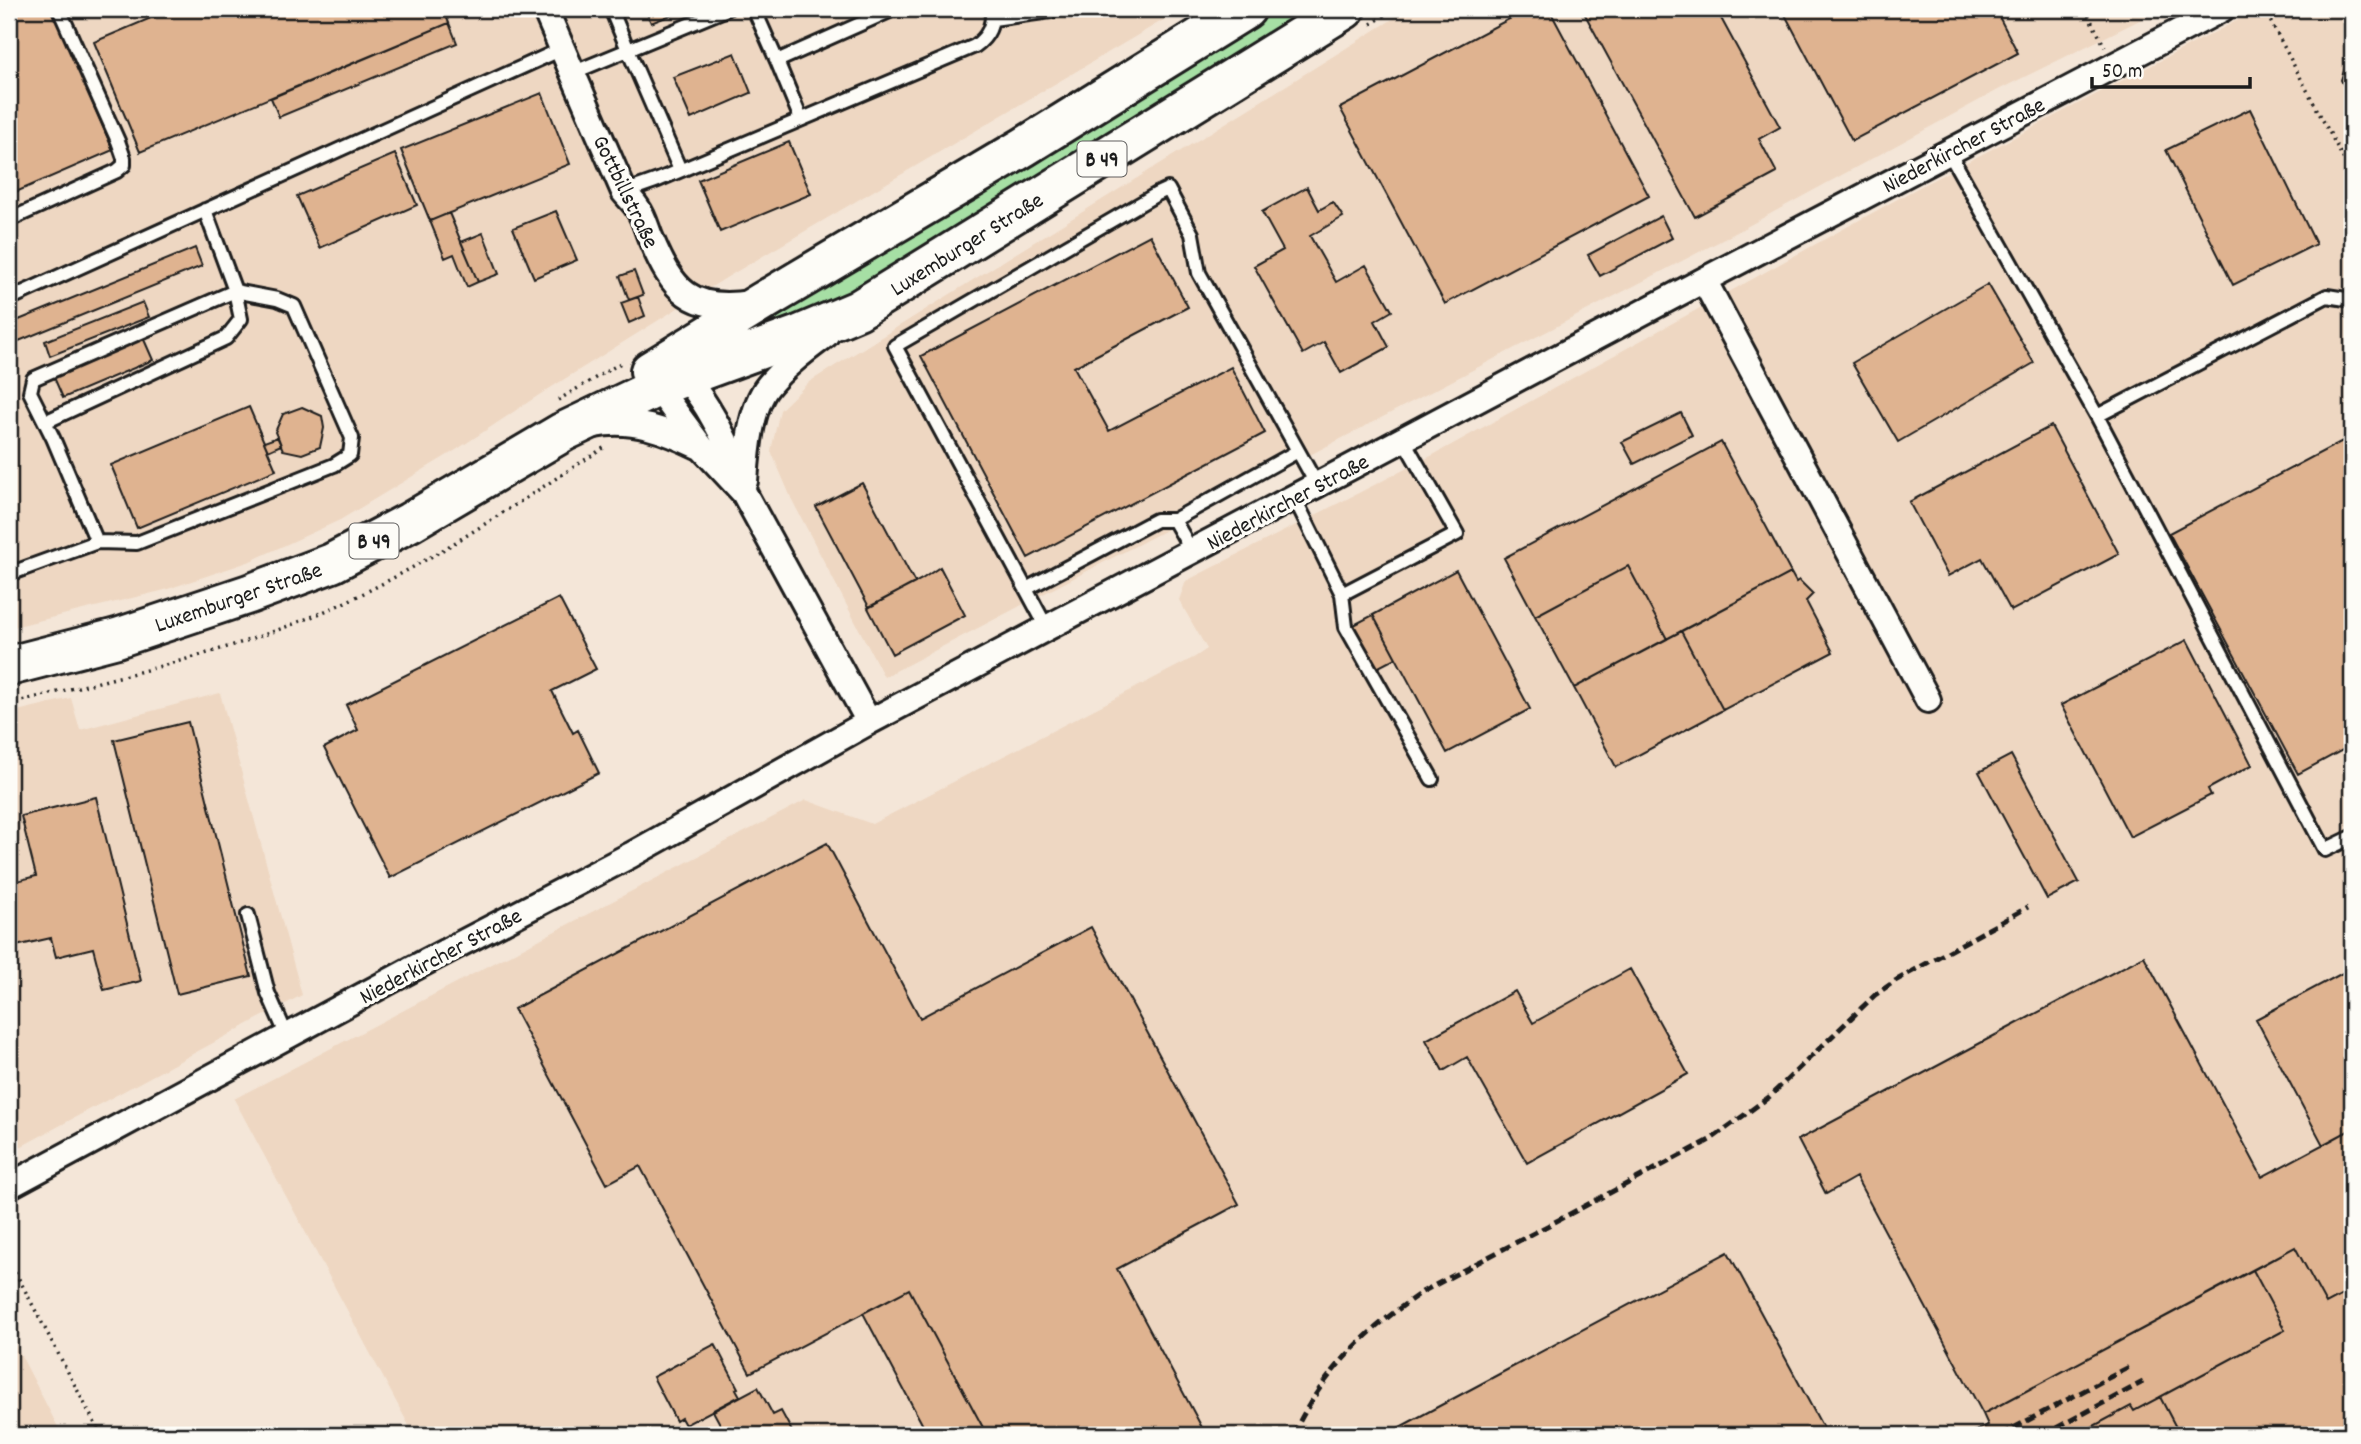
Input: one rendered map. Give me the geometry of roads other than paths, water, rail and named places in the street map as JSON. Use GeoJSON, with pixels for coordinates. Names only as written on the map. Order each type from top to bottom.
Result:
{"type":"FeatureCollection","features":[{"type":"Feature","properties":{"kind":"main road","name":"Luxemburger Straße"},"geometry":{"type":"LineString","coordinates":[[9,666],[117,638],[249,594],[332,563],[410,522],[556,418],[661,370],[762,302],[1024,147],[1246,9]]}},
{"type":"Feature","properties":{"kind":"main road","name":"Luxemburger Straße"},"geometry":{"type":"LineString","coordinates":[[661,370],[799,335],[858,310],[1345,9]]}},
{"type":"Feature","properties":{"kind":"street","name":"Gottbillstraße"},"geometry":{"type":"LineString","coordinates":[[545,9],[624,192],[639,209],[666,270],[679,289],[693,300],[716,306],[762,302]]}},
{"type":"Feature","properties":{"kind":"street","name":"Niederkircher Straße"},"geometry":{"type":"LineString","coordinates":[[9,1186],[631,855],[869,722],[1948,151],[2222,9]]}},
{"type":"Feature","properties":{"kind":"street"},"geometry":{"type":"LineString","coordinates":[[1704,280],[1928,700]]}},
{"type":"Feature","properties":{"kind":"street"},"geometry":{"type":"LineString","coordinates":[[744,493],[752,426],[767,387],[794,360],[858,310]]}},
{"type":"Feature","properties":{"kind":"street"},"geometry":{"type":"LineString","coordinates":[[661,370],[671,407],[702,448],[744,493]]}},
{"type":"Feature","properties":{"kind":"street"},"geometry":{"type":"LineString","coordinates":[[661,370],[705,405],[735,463],[744,493],[869,722]]}},
{"type":"Feature","properties":{"kind":"street"},"geometry":{"type":"LineString","coordinates":[[556,418],[629,423],[670,434],[702,448]]}},
{"type":"Feature","properties":{"kind":"lane"},"geometry":{"type":"LineString","coordinates":[[9,220],[117,171],[124,165],[118,141],[60,9]]}},
{"type":"Feature","properties":{"kind":"lane"},"geometry":{"type":"LineString","coordinates":[[611,9],[680,170]]}},
{"type":"Feature","properties":{"kind":"lane"},"geometry":{"type":"LineString","coordinates":[[572,73],[727,9]]}},
{"type":"Feature","properties":{"kind":"lane"},"geometry":{"type":"LineString","coordinates":[[754,9],[801,119]]}},
{"type":"Feature","properties":{"kind":"lane"},"geometry":{"type":"LineString","coordinates":[[777,61],[894,9]]}},
{"type":"Feature","properties":{"kind":"lane"},"geometry":{"type":"LineString","coordinates":[[624,192],[975,46],[984,40],[993,14],[1051,11]]}},
{"type":"Feature","properties":{"kind":"lane"},"geometry":{"type":"LineString","coordinates":[[9,299],[562,49]]}},
{"type":"Feature","properties":{"kind":"lane"},"geometry":{"type":"LineString","coordinates":[[1948,151],[2097,416],[2325,850],[2352,836]]}},
{"type":"Feature","properties":{"kind":"lane"},"geometry":{"type":"LineString","coordinates":[[1047,628],[895,346],[1157,194],[1168,189],[1180,207],[1192,234],[1199,273],[1317,485]]}},
{"type":"Feature","properties":{"kind":"lane"},"geometry":{"type":"LineString","coordinates":[[45,422],[226,338],[241,319],[235,291],[205,210]]}},
{"type":"Feature","properties":{"kind":"lane"},"geometry":{"type":"LineString","coordinates":[[9,574],[97,542],[137,543],[334,465],[350,456],[352,438],[294,306],[277,299],[235,291],[33,379],[30,392],[97,542]]}},
{"type":"Feature","properties":{"kind":"lane"},"geometry":{"type":"LineString","coordinates":[[2097,416],[2327,296],[2352,300]]}},
{"type":"Feature","properties":{"kind":"lane"},"geometry":{"type":"LineString","coordinates":[[1342,594],[1457,534],[1403,439]]}},
{"type":"Feature","properties":{"kind":"lane"},"geometry":{"type":"LineString","coordinates":[[1026,589],[1149,522],[1174,520],[1298,451]]}},
{"type":"Feature","properties":{"kind":"lane"},"geometry":{"type":"LineString","coordinates":[[1294,497],[1342,594],[1346,627],[1432,779]]}},
{"type":"Feature","properties":{"kind":"lane"},"geometry":{"type":"LineString","coordinates":[[1174,520],[1192,551]]}},
{"type":"Feature","properties":{"kind":"lane"},"geometry":{"type":"LineString","coordinates":[[248,915],[268,993],[288,1036]]}},
{"type":"Feature","properties":{"kind":"railway"},"geometry":{"type":"LineString","coordinates":[[1293,1435],[1318,1391],[1347,1355],[1382,1322],[1422,1292],[1710,1140],[1769,1097],[1875,995],[1895,981],[2028,907]]}},
{"type":"Feature","properties":{"kind":"railway"},"geometry":{"type":"LineString","coordinates":[[2000,1435],[2131,1366]]}},
{"type":"Feature","properties":{"kind":"railway"},"geometry":{"type":"LineString","coordinates":[[2043,1435],[2143,1382]]}}]}
